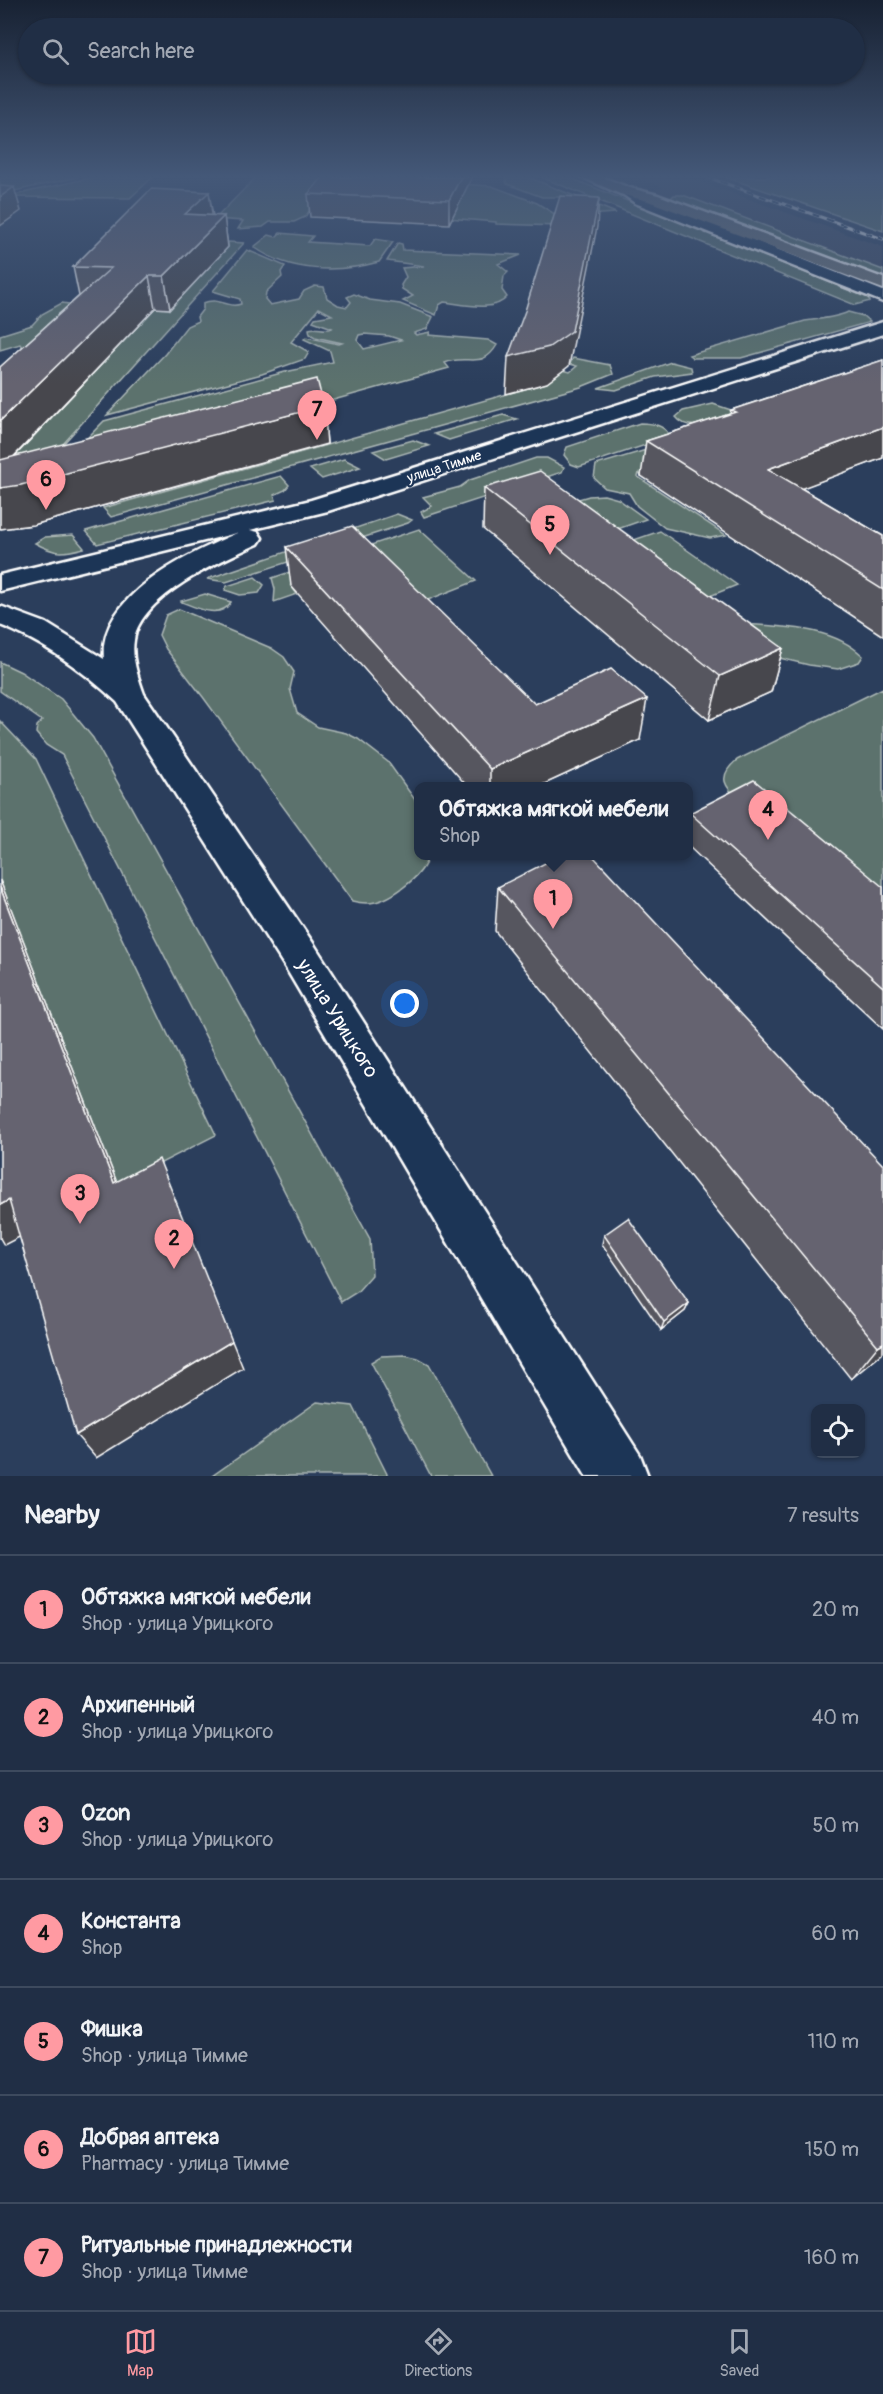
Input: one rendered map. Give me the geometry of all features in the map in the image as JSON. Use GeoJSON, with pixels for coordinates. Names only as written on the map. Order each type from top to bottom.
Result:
{"type":"FeatureCollection","features":[{"type":"Feature","properties":{"kind":"main road"},"geometry":{"type":"LineString","coordinates":[[755,246],[883,297]]}},
{"type":"Feature","properties":{"kind":"main road"},"geometry":{"type":"LineString","coordinates":[[781,246],[883,284]]}},
{"type":"Feature","properties":{"kind":"main road","name":"улица Тимме"},"geometry":{"type":"LineString","coordinates":[[0,583],[320,506],[883,328]]}},
{"type":"Feature","properties":{"kind":"main road"},"geometry":{"type":"LineString","coordinates":[[128,695],[118,655],[121,633],[144,601],[212,555],[320,506]]}},
{"type":"Feature","properties":{"kind":"main road","name":"улица Урицкого"},"geometry":{"type":"LineString","coordinates":[[0,615],[30,627],[72,650],[128,695],[301,958],[619,1476]]}},
{"type":"Feature","properties":{"kind":"shaded area"},"geometry":{"type":"Polygon","coordinates":[[[819,246],[883,247],[883,270],[819,246]]]}},
{"type":"Feature","properties":{"kind":"green space"},"geometry":{"type":"Polygon","coordinates":[[[192,246],[241,246],[37,473],[0,450],[19,451],[155,308],[170,309],[192,246]]]}},
{"type":"Feature","properties":{"kind":"green space"},"geometry":{"type":"Polygon","coordinates":[[[390,246],[379,262],[331,269],[283,262],[254,247],[390,246]]]}},
{"type":"Feature","properties":{"kind":"green space"},"geometry":{"type":"Polygon","coordinates":[[[396,246],[402,246],[403,250],[521,255],[498,264],[508,272],[504,276],[502,290],[507,297],[501,302],[494,305],[477,306],[444,302],[439,305],[436,315],[403,301],[413,296],[402,289],[401,285],[406,277],[402,268],[424,266],[387,261],[396,246]]]}},
{"type":"Feature","properties":{"kind":"green space"},"geometry":{"type":"Polygon","coordinates":[[[710,246],[739,246],[868,298],[870,301],[855,305],[710,246]]]}},
{"type":"Feature","properties":{"kind":"green space"},"geometry":{"type":"Polygon","coordinates":[[[797,246],[819,246],[883,270],[883,278],[797,246]]]}},
{"type":"Feature","properties":{"kind":"green space"},"geometry":{"type":"Polygon","coordinates":[[[247,250],[285,266],[281,272],[282,277],[266,292],[265,299],[270,305],[299,299],[304,291],[315,286],[324,287],[327,298],[338,305],[347,307],[351,302],[347,297],[354,294],[370,300],[400,304],[433,317],[427,329],[414,333],[416,335],[430,332],[429,335],[488,340],[497,345],[486,357],[473,360],[453,360],[445,363],[449,368],[330,401],[317,395],[48,478],[104,421],[285,372],[333,362],[330,351],[304,339],[306,337],[342,343],[310,334],[309,329],[332,328],[313,321],[315,318],[332,315],[319,308],[291,342],[309,352],[305,359],[262,374],[107,415],[165,354],[187,326],[198,321],[197,317],[203,309],[203,303],[214,301],[231,305],[241,304],[240,299],[213,291],[247,250]],[[364,334],[359,335],[357,340],[364,349],[401,340],[389,336],[364,334]]]}},
{"type":"Feature","properties":{"kind":"green space"},"geometry":{"type":"Polygon","coordinates":[[[62,303],[89,307],[23,348],[20,344],[0,350],[0,335],[32,325],[42,314],[62,303]]]}},
{"type":"Feature","properties":{"kind":"green space"},"geometry":{"type":"Polygon","coordinates":[[[848,312],[863,316],[870,322],[741,358],[693,358],[689,355],[805,321],[833,317],[848,312]]]}},
{"type":"Feature","properties":{"kind":"green space"},"geometry":{"type":"Polygon","coordinates":[[[573,358],[610,365],[613,374],[581,387],[111,517],[103,508],[546,383],[563,370],[570,372],[577,366],[570,364],[573,358]]]}},
{"type":"Feature","properties":{"kind":"green space"},"geometry":{"type":"Polygon","coordinates":[[[671,362],[691,367],[692,372],[655,377],[616,390],[598,388],[671,362]]]}},
{"type":"Feature","properties":{"kind":"green space"},"geometry":{"type":"Polygon","coordinates":[[[713,404],[737,412],[697,425],[689,425],[676,417],[683,411],[713,404]]]}},
{"type":"Feature","properties":{"kind":"green space"},"geometry":{"type":"Polygon","coordinates":[[[503,415],[517,419],[449,440],[434,434],[503,415]]]}},
{"type":"Feature","properties":{"kind":"green space"},"geometry":{"type":"Polygon","coordinates":[[[640,423],[659,426],[668,433],[667,438],[579,467],[571,464],[564,455],[567,447],[640,423]]]}},
{"type":"Feature","properties":{"kind":"green space"},"geometry":{"type":"Polygon","coordinates":[[[413,440],[429,446],[386,459],[373,451],[413,440]]]}},
{"type":"Feature","properties":{"kind":"green space"},"geometry":{"type":"Polygon","coordinates":[[[676,441],[641,476],[639,473],[638,477],[726,535],[710,538],[665,528],[637,506],[629,493],[605,488],[594,478],[596,465],[676,441]]]}},
{"type":"Feature","properties":{"kind":"green space"},"geometry":{"type":"Polygon","coordinates":[[[536,458],[547,458],[564,467],[562,472],[424,517],[421,512],[432,506],[423,497],[460,487],[470,480],[536,458]]]}},
{"type":"Feature","properties":{"kind":"green space"},"geometry":{"type":"Polygon","coordinates":[[[344,459],[360,467],[322,479],[310,469],[344,459]]]}},
{"type":"Feature","properties":{"kind":"green space"},"geometry":{"type":"Polygon","coordinates":[[[281,476],[289,485],[285,490],[274,495],[276,500],[97,544],[86,531],[281,476]]]}},
{"type":"Feature","properties":{"kind":"green space"},"geometry":{"type":"Polygon","coordinates":[[[604,495],[618,499],[646,519],[578,543],[537,511],[589,496],[604,495]]]}},
{"type":"Feature","properties":{"kind":"green space"},"geometry":{"type":"Polygon","coordinates":[[[397,514],[412,520],[226,582],[207,579],[397,514]]]}},
{"type":"Feature","properties":{"kind":"green space"},"geometry":{"type":"Polygon","coordinates":[[[419,529],[476,581],[400,611],[291,586],[297,594],[274,602],[275,589],[272,578],[419,529]]]}},
{"type":"Feature","properties":{"kind":"green space"},"geometry":{"type":"Polygon","coordinates":[[[660,531],[737,585],[668,613],[593,554],[660,531]]]}},
{"type":"Feature","properties":{"kind":"green space"},"geometry":{"type":"Polygon","coordinates":[[[73,535],[84,548],[59,552],[35,543],[45,537],[73,535]]]}},
{"type":"Feature","properties":{"kind":"green space"},"geometry":{"type":"Polygon","coordinates":[[[255,577],[264,585],[259,593],[240,595],[225,590],[227,586],[255,577]]]}},
{"type":"Feature","properties":{"kind":"green space"},"geometry":{"type":"Polygon","coordinates":[[[205,594],[231,602],[221,610],[208,611],[181,601],[205,594]]]}},
{"type":"Feature","properties":{"kind":"green space"},"geometry":{"type":"Polygon","coordinates":[[[179,609],[271,648],[284,657],[294,672],[290,689],[297,713],[318,727],[346,733],[358,739],[388,762],[414,798],[414,860],[426,860],[412,880],[384,899],[364,903],[352,901],[166,649],[159,635],[166,615],[179,609]]]}},
{"type":"Feature","properties":{"kind":"green space"},"geometry":{"type":"Polygon","coordinates":[[[743,624],[822,633],[851,646],[863,656],[859,662],[838,669],[767,655],[743,624]]]}},
{"type":"Feature","properties":{"kind":"green space"},"geometry":{"type":"Polygon","coordinates":[[[0,662],[21,672],[61,699],[93,738],[370,1239],[372,1275],[357,1292],[341,1302],[62,755],[46,745],[36,733],[37,726],[42,721],[0,691],[0,662]]]}},
{"type":"Feature","properties":{"kind":"green space"},"geometry":{"type":"Polygon","coordinates":[[[883,688],[883,894],[741,802],[727,787],[725,777],[730,766],[737,760],[883,688]]]}},
{"type":"Feature","properties":{"kind":"green space"},"geometry":{"type":"Polygon","coordinates":[[[0,721],[36,759],[216,1135],[118,1185],[0,881],[0,721]]]}},
{"type":"Feature","properties":{"kind":"green space"},"geometry":{"type":"Polygon","coordinates":[[[405,1355],[429,1364],[491,1476],[431,1476],[371,1362],[381,1356],[405,1355]]]}},
{"type":"Feature","properties":{"kind":"green space"},"geometry":{"type":"Polygon","coordinates":[[[317,1402],[353,1406],[388,1476],[212,1476],[317,1402]]]}},
{"type":"Feature","properties":{"kind":"building"},"geometry":{"type":"Polygon","coordinates":[[[94,246],[194,246],[164,276],[149,276],[0,421],[0,367],[111,268],[73,267],[94,246]]]}},
{"type":"Feature","properties":{"kind":"building"},"geometry":{"type":"Polygon","coordinates":[[[545,246],[589,246],[572,331],[549,347],[508,357],[545,246]]]}},
{"type":"Feature","properties":{"kind":"building"},"geometry":{"type":"Polygon","coordinates":[[[883,360],[883,427],[768,469],[883,536],[883,590],[646,441],[736,412],[731,410],[883,360]]]}},
{"type":"Feature","properties":{"kind":"building"},"geometry":{"type":"Polygon","coordinates":[[[317,379],[324,406],[21,485],[0,488],[0,460],[317,379]]]}},
{"type":"Feature","properties":{"kind":"building"},"geometry":{"type":"Polygon","coordinates":[[[540,471],[783,648],[720,676],[484,488],[540,471]]]}},
{"type":"Feature","properties":{"kind":"building"},"geometry":{"type":"Polygon","coordinates":[[[352,526],[535,704],[611,669],[647,699],[490,769],[286,547],[352,526]]]}},
{"type":"Feature","properties":{"kind":"building"},"geometry":{"type":"Polygon","coordinates":[[[754,780],[883,887],[883,987],[693,816],[693,811],[754,780]]]}},
{"type":"Feature","properties":{"kind":"building"},"geometry":{"type":"Polygon","coordinates":[[[551,860],[597,860],[883,1165],[883,1343],[878,1346],[498,887],[551,860]]]}},
{"type":"Feature","properties":{"kind":"building"},"geometry":{"type":"Polygon","coordinates":[[[0,887],[114,1183],[159,1159],[232,1341],[76,1435],[9,1200],[0,1205],[0,887]]]}},
{"type":"Feature","properties":{"kind":"building"},"geometry":{"type":"Polygon","coordinates":[[[628,1218],[689,1303],[664,1322],[604,1235],[628,1218]]]}},
{"type":"Feature","properties":{"kind":"place","name":"Ритуальные принадлежности"},"geometry":{"type":"Point","coordinates":[317,440]}},
{"type":"Feature","properties":{"kind":"place","name":"Добрая аптека"},"geometry":{"type":"Point","coordinates":[46,510]}},
{"type":"Feature","properties":{"kind":"place","name":"Фишка"},"geometry":{"type":"Point","coordinates":[550,555]}},
{"type":"Feature","properties":{"kind":"place","name":"Константа"},"geometry":{"type":"Point","coordinates":[768,840]}},
{"type":"Feature","properties":{"kind":"place","name":"Обтяжка мягкой мебели"},"geometry":{"type":"Point","coordinates":[553,929]}},
{"type":"Feature","properties":{"kind":"place","name":"Ozon"},"geometry":{"type":"Point","coordinates":[80,1224]}},
{"type":"Feature","properties":{"kind":"place","name":"Архипенный"},"geometry":{"type":"Point","coordinates":[174,1269]}}]}
